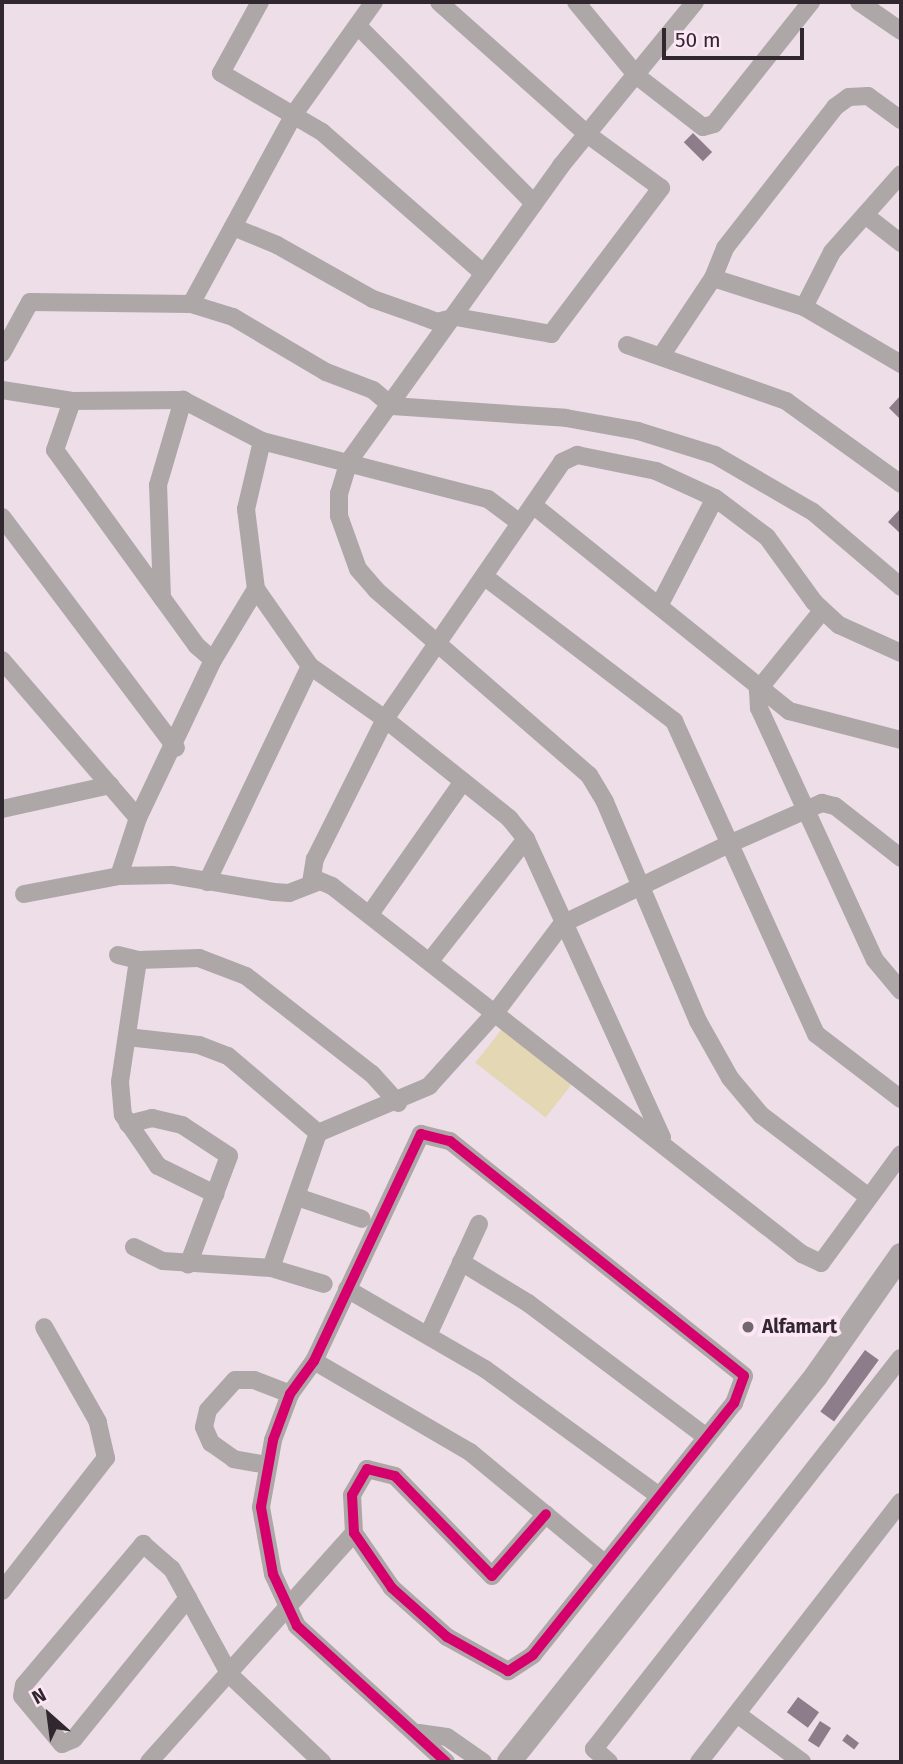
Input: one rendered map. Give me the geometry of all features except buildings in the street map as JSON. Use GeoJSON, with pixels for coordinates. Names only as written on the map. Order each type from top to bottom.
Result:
{"type":"FeatureCollection","features":[{"type":"Feature","properties":{"kind":"street"},"geometry":{"type":"LineString","coordinates":[[191,304],[294,114],[374,2]]}},
{"type":"Feature","properties":{"kind":"street"},"geometry":{"type":"LineString","coordinates":[[233,227],[277,245],[373,299],[438,322],[456,317],[551,334],[661,188],[587,134],[439,2]]}},
{"type":"Feature","properties":{"kind":"street"},"geometry":{"type":"LineString","coordinates":[[695,2],[534,203],[456,317],[349,461],[339,493],[339,516],[358,569],[435,643],[589,775],[642,886],[698,1021],[730,1078],[761,1115],[866,1195]]}},
{"type":"Feature","properties":{"kind":"street"},"geometry":{"type":"LineString","coordinates":[[584,4],[637,76],[695,125],[714,124],[811,2]]}},
{"type":"Feature","properties":{"kind":"street"},"geometry":{"type":"LineString","coordinates":[[859,2],[901,31]]}},
{"type":"Feature","properties":{"kind":"street"},"geometry":{"type":"LineString","coordinates":[[253,4],[221,73],[294,114],[484,274]]}},
{"type":"Feature","properties":{"kind":"street"},"geometry":{"type":"LineString","coordinates":[[358,26],[534,203]]}},
{"type":"Feature","properties":{"kind":"street"},"geometry":{"type":"LineString","coordinates":[[661,356],[713,278],[725,248],[835,107],[849,97],[868,96],[901,120]]}},
{"type":"Feature","properties":{"kind":"street"},"geometry":{"type":"LineString","coordinates":[[804,307],[816,275],[901,174]]}},
{"type":"Feature","properties":{"kind":"street"},"geometry":{"type":"LineString","coordinates":[[865,215],[901,243]]}},
{"type":"Feature","properties":{"kind":"street"},"geometry":{"type":"LineString","coordinates":[[713,278],[804,307],[901,364]]}},
{"type":"Feature","properties":{"kind":"street"},"geometry":{"type":"LineString","coordinates":[[2,353],[30,302],[191,304],[233,317],[326,372],[373,390],[392,406],[566,418],[638,431],[715,455],[813,512],[901,587]]}},
{"type":"Feature","properties":{"kind":"street"},"geometry":{"type":"LineString","coordinates":[[627,345],[786,401],[901,484]]}},
{"type":"Feature","properties":{"kind":"street"},"geometry":{"type":"LineString","coordinates":[[2,390],[72,401],[183,400],[262,441],[349,461],[488,499],[520,523]]}},
{"type":"Feature","properties":{"kind":"street"},"geometry":{"type":"LineString","coordinates":[[162,598],[158,485],[183,400]]}},
{"type":"Feature","properties":{"kind":"street"},"geometry":{"type":"LineString","coordinates":[[72,401],[55,450],[162,598],[213,660]]}},
{"type":"Feature","properties":{"kind":"street"},"geometry":{"type":"LineString","coordinates":[[262,441],[246,509],[256,589],[310,666],[385,719],[463,781],[526,839],[566,921],[664,1141]]}},
{"type":"Feature","properties":{"kind":"street"},"geometry":{"type":"LineString","coordinates":[[311,883],[315,859],[385,719],[562,462],[577,455],[656,471],[715,498],[767,537],[822,611],[855,635],[901,653]]}},
{"type":"Feature","properties":{"kind":"street"},"geometry":{"type":"LineString","coordinates":[[660,604],[715,498]]}},
{"type":"Feature","properties":{"kind":"street"},"geometry":{"type":"LineString","coordinates":[[533,505],[660,604],[758,690],[789,711],[822,723],[901,740]]}},
{"type":"Feature","properties":{"kind":"street"},"geometry":{"type":"LineString","coordinates":[[2,517],[176,748]]}},
{"type":"Feature","properties":{"kind":"street"},"geometry":{"type":"LineString","coordinates":[[485,577],[674,721],[817,1034],[901,1099]]}},
{"type":"Feature","properties":{"kind":"street"},"geometry":{"type":"LineString","coordinates":[[120,876],[138,818],[176,748],[213,660],[256,589]]}},
{"type":"Feature","properties":{"kind":"street"},"geometry":{"type":"LineString","coordinates":[[822,611],[758,690],[759,708],[808,808],[875,960],[901,991]]}},
{"type":"Feature","properties":{"kind":"street"},"geometry":{"type":"LineString","coordinates":[[2,660],[138,818]]}},
{"type":"Feature","properties":{"kind":"street"},"geometry":{"type":"LineString","coordinates":[[207,881],[310,666]]}},
{"type":"Feature","properties":{"kind":"street"},"geometry":{"type":"LineString","coordinates":[[370,914],[463,781]]}},
{"type":"Feature","properties":{"kind":"street"},"geometry":{"type":"LineString","coordinates":[[2,809],[110,785]]}},
{"type":"Feature","properties":{"kind":"street"},"geometry":{"type":"LineString","coordinates":[[318,1133],[398,1103],[429,1086],[453,1064],[566,921],[729,844],[808,808],[835,806],[901,858]]}},
{"type":"Feature","properties":{"kind":"street"},"geometry":{"type":"LineString","coordinates":[[430,961],[526,839]]}},
{"type":"Feature","properties":{"kind":"street"},"geometry":{"type":"LineString","coordinates":[[24,894],[120,876],[172,875],[289,893],[311,883],[332,886],[664,1141],[802,1254],[821,1262],[866,1195],[901,1154]]}},
{"type":"Feature","properties":{"kind":"street"},"geometry":{"type":"LineString","coordinates":[[118,955],[138,960],[199,958],[246,976],[372,1074],[398,1103]]}},
{"type":"Feature","properties":{"kind":"street"},"geometry":{"type":"LineString","coordinates":[[138,960],[120,1082],[128,1124],[158,1166],[215,1194]]}},
{"type":"Feature","properties":{"kind":"street"},"geometry":{"type":"LineString","coordinates":[[127,1037],[199,1045],[228,1056],[318,1133]]}},
{"type":"Feature","properties":{"kind":"street"},"geometry":{"type":"LineString","coordinates":[[128,1124],[152,1118],[182,1125],[229,1156],[188,1265]]}},
{"type":"Feature","properties":{"kind":"street"},"geometry":{"type":"LineString","coordinates":[[271,1268],[299,1198],[318,1133]]}},
{"type":"Feature","properties":{"kind":"street"},"geometry":{"type":"LineString","coordinates":[[446,1762],[419,1733],[330,1662],[287,1611],[266,1547],[261,1507],[267,1465],[290,1394],[314,1361],[413,1143],[432,1133],[737,1366],[744,1376],[740,1392],[603,1562],[533,1655],[508,1671],[470,1653],[408,1606],[354,1533],[352,1495],[366,1469],[407,1484],[492,1576],[546,1514]]}},
{"type":"Feature","properties":{"kind":"street"},"geometry":{"type":"LineString","coordinates":[[299,1198],[362,1219]]}},
{"type":"Feature","properties":{"kind":"street"},"geometry":{"type":"LineString","coordinates":[[429,1333],[479,1224]]}},
{"type":"Feature","properties":{"kind":"street"},"geometry":{"type":"LineString","coordinates":[[134,1247],[188,1265],[271,1268],[324,1284]]}},
{"type":"Feature","properties":{"kind":"street"},"geometry":{"type":"LineString","coordinates":[[509,1762],[816,1376],[901,1255]]}},
{"type":"Feature","properties":{"kind":"street"},"geometry":{"type":"LineString","coordinates":[[461,1262],[528,1303],[705,1436]]}},
{"type":"Feature","properties":{"kind":"street"},"geometry":{"type":"LineString","coordinates":[[347,1289],[429,1333],[658,1495]]}},
{"type":"Feature","properties":{"kind":"street"},"geometry":{"type":"LineString","coordinates":[[2,1591],[106,1458],[97,1422],[44,1327]]}},
{"type":"Feature","properties":{"kind":"street"},"geometry":{"type":"LineString","coordinates":[[609,1762],[594,1749],[896,1379],[901,1357]]}},
{"type":"Feature","properties":{"kind":"street"},"geometry":{"type":"LineString","coordinates":[[314,1361],[433,1427],[546,1514],[603,1562]]}},
{"type":"Feature","properties":{"kind":"street"},"geometry":{"type":"LineString","coordinates":[[267,1465],[234,1459],[211,1443],[204,1427],[208,1410],[236,1380],[254,1380],[290,1394]]}},
{"type":"Feature","properties":{"kind":"street"},"geometry":{"type":"LineString","coordinates":[[699,1762],[901,1502]]}},
{"type":"Feature","properties":{"kind":"street"},"geometry":{"type":"LineString","coordinates":[[149,1762],[230,1675],[354,1533]]}},
{"type":"Feature","properties":{"kind":"street"},"geometry":{"type":"LineString","coordinates":[[188,1598],[74,1740],[62,1744],[22,1696],[24,1685],[144,1544],[172,1569],[188,1598],[230,1675],[322,1762]]}},
{"type":"Feature","properties":{"kind":"street"},"geometry":{"type":"LineString","coordinates":[[737,1714],[802,1762]]}},
{"type":"Feature","properties":{"kind":"street"},"geometry":{"type":"LineString","coordinates":[[419,1733],[447,1737],[483,1762]]}},
{"type":"Feature","properties":{"kind":"shaded area"},"geometry":{"type":"Polygon","coordinates":[[[505,1025],[575,1080],[546,1118],[475,1063],[505,1025]]]}},
{"type":"Feature","properties":{"kind":"cycle path"},"geometry":{"type":"LineString","coordinates":[[446,1762],[297,1626],[273,1574],[261,1507],[273,1440],[290,1394],[314,1361],[421,1134],[450,1141],[744,1376],[734,1403],[533,1655],[508,1671],[447,1637],[392,1588],[354,1533],[352,1495],[367,1469],[395,1476],[492,1576],[546,1514]]}},
{"type":"Feature","properties":{"kind":"place","name":"Alfamart"},"geometry":{"type":"Point","coordinates":[748,1327]}}]}
